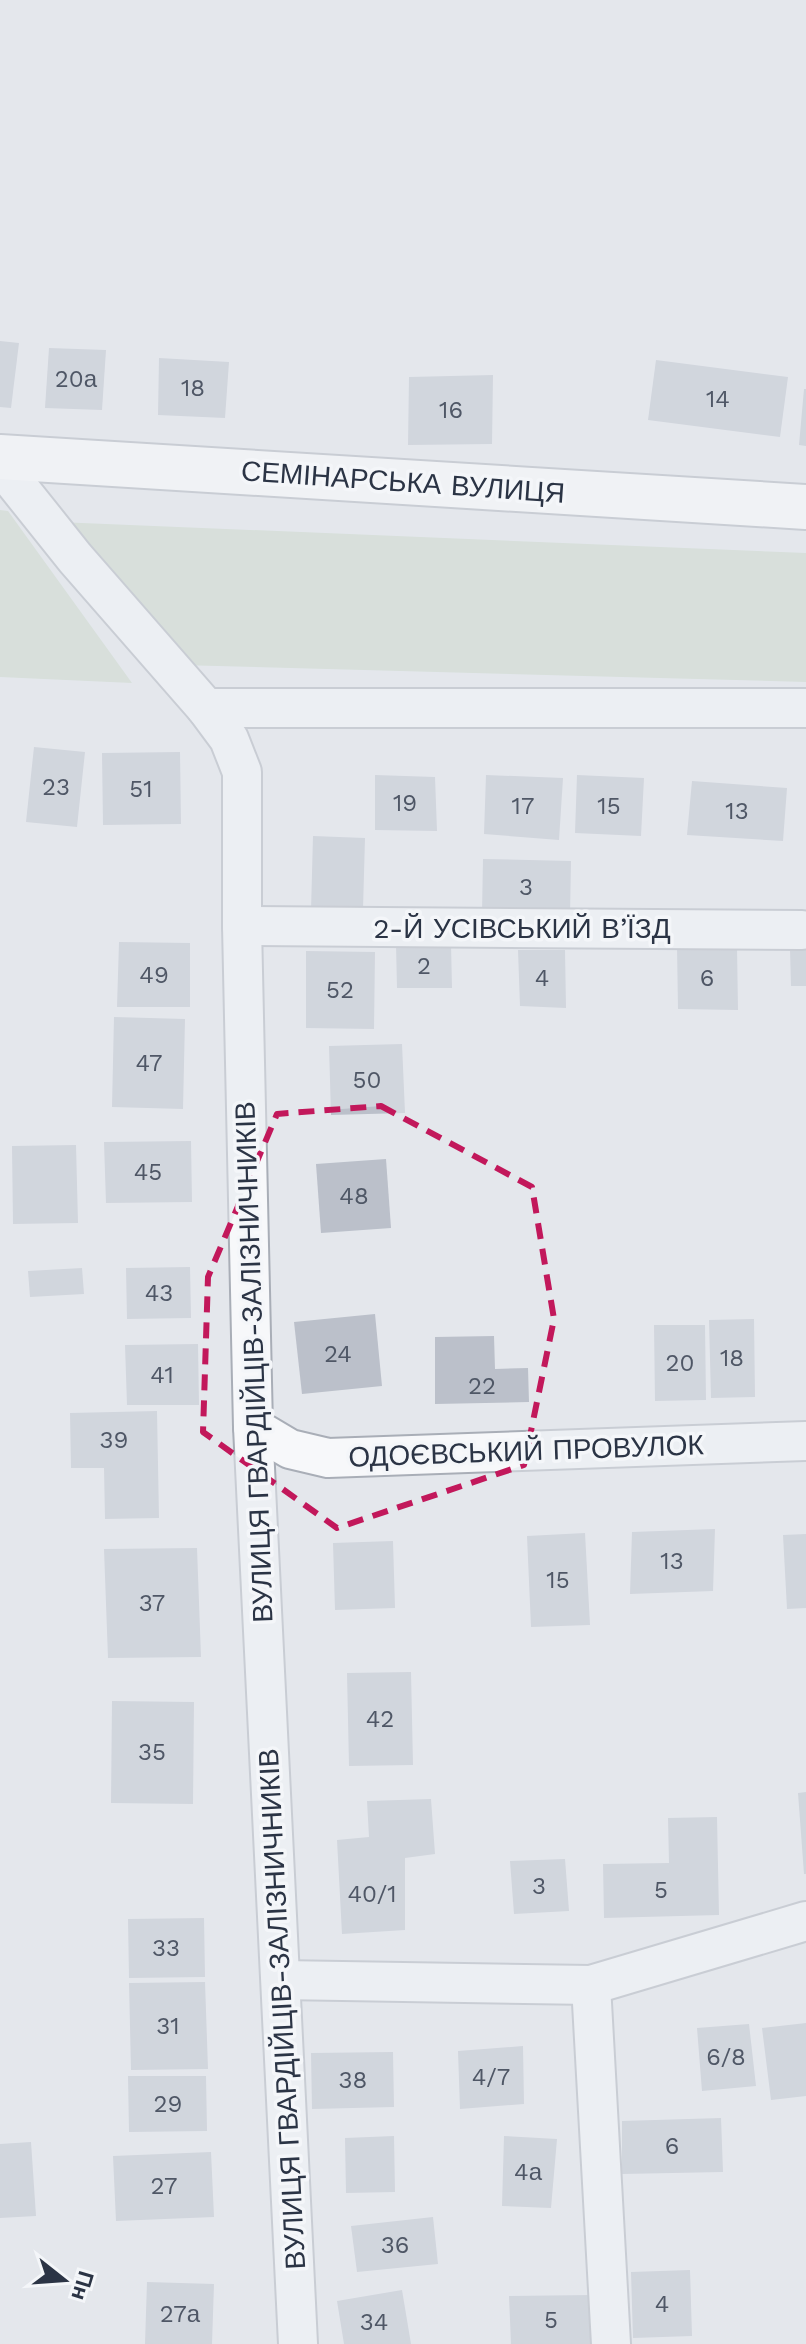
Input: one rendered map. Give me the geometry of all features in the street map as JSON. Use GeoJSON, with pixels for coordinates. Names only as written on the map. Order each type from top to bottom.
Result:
{"type":"FeatureCollection","features":[{"type":"Feature","properties":{"kind":"main road","name":"СЕМІНАРСЬКА ВУЛИЦЯ"},"geometry":{"type":"LineString","coordinates":[[0,457],[806,507]]}},
{"type":"Feature","properties":{"kind":"street","name":"ВУЛИЦЯ ГВАРДІЙЦІВ-ЗАЛІЗНИЧНИКІВ"},"geometry":{"type":"LineString","coordinates":[[0,464],[75,558],[206,708],[229,739],[242,772],[242,926],[253,1427],[298,2344]]}},
{"type":"Feature","properties":{"kind":"street"},"geometry":{"type":"LineString","coordinates":[[206,708],[806,708]]}},
{"type":"Feature","properties":{"kind":"street","name":"2-Й УСІВСЬКИЙ В’ЇЗД"},"geometry":{"type":"LineString","coordinates":[[242,926],[802,930]]}},
{"type":"Feature","properties":{"kind":"street","name":"ОДОЄВСЬКИЙ ПРОВУЛОК"},"geometry":{"type":"LineString","coordinates":[[253,1427],[290,1449],[328,1458],[806,1441]]}},
{"type":"Feature","properties":{"kind":"street"},"geometry":{"type":"LineString","coordinates":[[281,1980],[591,1985],[806,1921]]}},
{"type":"Feature","properties":{"kind":"street"},"geometry":{"type":"LineString","coordinates":[[591,1985],[611,2344]]}},
{"type":"Feature","properties":{"kind":"highlighted area"},"geometry":{"type":"Polygon","coordinates":[[[381,1106],[532,1187],[554,1319],[524,1465],[337,1528],[203,1432],[208,1277],[277,1114],[381,1106]]]}},
{"type":"Feature","properties":{"kind":"green space"},"geometry":{"type":"Polygon","coordinates":[[[0,510],[8,511],[132,683],[0,677],[0,510]]]}},
{"type":"Feature","properties":{"kind":"green space"},"geometry":{"type":"Polygon","coordinates":[[[58,522],[806,553],[806,682],[178,665],[58,522]]]}},
{"type":"Feature","properties":{"kind":"building"},"geometry":{"type":"Polygon","coordinates":[[[0,341],[19,343],[11,408],[0,407],[0,341]]]}},
{"type":"Feature","properties":{"kind":"building"},"geometry":{"type":"Polygon","coordinates":[[[49,348],[106,350],[102,410],[45,408],[49,348]]]}},
{"type":"Feature","properties":{"kind":"building"},"geometry":{"type":"Polygon","coordinates":[[[159,358],[229,362],[225,418],[158,415],[159,358]]]}},
{"type":"Feature","properties":{"kind":"building"},"geometry":{"type":"Polygon","coordinates":[[[656,360],[788,377],[780,437],[648,420],[656,360]]]}},
{"type":"Feature","properties":{"kind":"building"},"geometry":{"type":"Polygon","coordinates":[[[493,375],[492,444],[408,445],[409,377],[493,375]]]}},
{"type":"Feature","properties":{"kind":"building"},"geometry":{"type":"Polygon","coordinates":[[[806,389],[806,446],[799,445],[806,389]]]}},
{"type":"Feature","properties":{"kind":"building"},"geometry":{"type":"Polygon","coordinates":[[[34,747],[85,752],[77,827],[26,822],[34,747]]]}},
{"type":"Feature","properties":{"kind":"building"},"geometry":{"type":"Polygon","coordinates":[[[180,752],[181,824],[103,825],[102,753],[180,752]]]}},
{"type":"Feature","properties":{"kind":"building"},"geometry":{"type":"Polygon","coordinates":[[[375,775],[435,777],[437,831],[375,830],[375,775]]]}},
{"type":"Feature","properties":{"kind":"building"},"geometry":{"type":"Polygon","coordinates":[[[486,775],[563,778],[559,840],[484,834],[486,775]]]}},
{"type":"Feature","properties":{"kind":"building"},"geometry":{"type":"Polygon","coordinates":[[[577,775],[644,778],[641,836],[575,833],[577,775]]]}},
{"type":"Feature","properties":{"kind":"building"},"geometry":{"type":"Polygon","coordinates":[[[692,781],[787,788],[783,841],[687,835],[692,781]]]}},
{"type":"Feature","properties":{"kind":"building"},"geometry":{"type":"Polygon","coordinates":[[[313,836],[365,838],[363,909],[311,911],[313,836]]]}},
{"type":"Feature","properties":{"kind":"building"},"geometry":{"type":"Polygon","coordinates":[[[483,859],[571,861],[570,915],[482,913],[483,859]]]}},
{"type":"Feature","properties":{"kind":"building"},"geometry":{"type":"Polygon","coordinates":[[[119,942],[190,943],[190,1007],[117,1007],[119,942]]]}},
{"type":"Feature","properties":{"kind":"building"},"geometry":{"type":"Polygon","coordinates":[[[396,944],[451,944],[452,988],[397,988],[396,944]]]}},
{"type":"Feature","properties":{"kind":"building"},"geometry":{"type":"Polygon","coordinates":[[[677,946],[737,947],[738,1010],[678,1009],[677,946]]]}},
{"type":"Feature","properties":{"kind":"building"},"geometry":{"type":"Polygon","coordinates":[[[790,949],[806,949],[806,986],[791,986],[790,949]]]}},
{"type":"Feature","properties":{"kind":"building"},"geometry":{"type":"Polygon","coordinates":[[[518,950],[565,950],[566,1008],[520,1006],[518,950]]]}},
{"type":"Feature","properties":{"kind":"building"},"geometry":{"type":"Polygon","coordinates":[[[306,951],[375,952],[374,1029],[306,1028],[306,951]]]}},
{"type":"Feature","properties":{"kind":"building"},"geometry":{"type":"Polygon","coordinates":[[[114,1017],[185,1019],[183,1109],[112,1107],[114,1017]]]}},
{"type":"Feature","properties":{"kind":"building"},"geometry":{"type":"Polygon","coordinates":[[[402,1044],[405,1113],[331,1115],[329,1046],[402,1044]]]}},
{"type":"Feature","properties":{"kind":"building"},"geometry":{"type":"Polygon","coordinates":[[[191,1141],[192,1202],[106,1203],[104,1142],[191,1141]]]}},
{"type":"Feature","properties":{"kind":"building"},"geometry":{"type":"Polygon","coordinates":[[[76,1145],[78,1223],[13,1224],[12,1146],[76,1145]]]}},
{"type":"Feature","properties":{"kind":"building"},"geometry":{"type":"Polygon","coordinates":[[[386,1159],[391,1228],[321,1233],[316,1164],[386,1159]]]}},
{"type":"Feature","properties":{"kind":"building"},"geometry":{"type":"Polygon","coordinates":[[[190,1267],[191,1318],[127,1319],[126,1268],[190,1267]]]}},
{"type":"Feature","properties":{"kind":"building"},"geometry":{"type":"Polygon","coordinates":[[[82,1268],[84,1294],[30,1297],[28,1271],[82,1268]]]}},
{"type":"Feature","properties":{"kind":"building"},"geometry":{"type":"Polygon","coordinates":[[[375,1314],[382,1386],[302,1394],[294,1322],[375,1314]]]}},
{"type":"Feature","properties":{"kind":"building"},"geometry":{"type":"Polygon","coordinates":[[[754,1319],[755,1397],[711,1398],[709,1320],[754,1319]]]}},
{"type":"Feature","properties":{"kind":"building"},"geometry":{"type":"Polygon","coordinates":[[[654,1325],[705,1325],[706,1400],[655,1401],[654,1325]]]}},
{"type":"Feature","properties":{"kind":"building"},"geometry":{"type":"Polygon","coordinates":[[[494,1336],[495,1369],[528,1368],[529,1402],[435,1404],[435,1337],[494,1336]]]}},
{"type":"Feature","properties":{"kind":"building"},"geometry":{"type":"Polygon","coordinates":[[[198,1344],[199,1405],[127,1405],[125,1345],[198,1344]]]}},
{"type":"Feature","properties":{"kind":"building"},"geometry":{"type":"Polygon","coordinates":[[[157,1411],[159,1518],[105,1519],[104,1468],[71,1468],[70,1413],[157,1411]]]}},
{"type":"Feature","properties":{"kind":"building"},"geometry":{"type":"Polygon","coordinates":[[[715,1529],[713,1591],[630,1594],[632,1532],[715,1529]]]}},
{"type":"Feature","properties":{"kind":"building"},"geometry":{"type":"Polygon","coordinates":[[[585,1533],[590,1625],[531,1627],[527,1536],[585,1533]]]}},
{"type":"Feature","properties":{"kind":"building"},"geometry":{"type":"Polygon","coordinates":[[[806,1534],[806,1608],[787,1609],[783,1535],[806,1534]]]}},
{"type":"Feature","properties":{"kind":"building"},"geometry":{"type":"Polygon","coordinates":[[[393,1541],[395,1608],[335,1610],[333,1543],[393,1541]]]}},
{"type":"Feature","properties":{"kind":"building"},"geometry":{"type":"Polygon","coordinates":[[[197,1548],[201,1657],[108,1658],[104,1549],[197,1548]]]}},
{"type":"Feature","properties":{"kind":"building"},"geometry":{"type":"Polygon","coordinates":[[[411,1672],[413,1765],[349,1766],[347,1673],[411,1672]]]}},
{"type":"Feature","properties":{"kind":"building"},"geometry":{"type":"Polygon","coordinates":[[[112,1701],[194,1702],[193,1804],[111,1803],[112,1701]]]}},
{"type":"Feature","properties":{"kind":"building"},"geometry":{"type":"Polygon","coordinates":[[[806,1792],[806,1874],[804,1874],[798,1793],[806,1792]]]}},
{"type":"Feature","properties":{"kind":"building"},"geometry":{"type":"Polygon","coordinates":[[[431,1799],[435,1854],[405,1858],[405,1930],[342,1934],[337,1840],[369,1837],[367,1801],[431,1799]]]}},
{"type":"Feature","properties":{"kind":"building"},"geometry":{"type":"Polygon","coordinates":[[[717,1817],[719,1915],[604,1918],[603,1864],[669,1863],[668,1818],[717,1817]]]}},
{"type":"Feature","properties":{"kind":"building"},"geometry":{"type":"Polygon","coordinates":[[[565,1859],[569,1911],[514,1914],[510,1861],[565,1859]]]}},
{"type":"Feature","properties":{"kind":"building"},"geometry":{"type":"Polygon","coordinates":[[[204,1918],[205,1977],[129,1978],[128,1919],[204,1918]]]}},
{"type":"Feature","properties":{"kind":"building"},"geometry":{"type":"Polygon","coordinates":[[[205,1982],[208,2069],[131,2070],[129,1983],[205,1982]]]}},
{"type":"Feature","properties":{"kind":"building"},"geometry":{"type":"Polygon","coordinates":[[[806,2023],[806,2096],[771,2100],[762,2028],[806,2023]]]}},
{"type":"Feature","properties":{"kind":"building"},"geometry":{"type":"Polygon","coordinates":[[[749,2024],[756,2086],[702,2091],[697,2028],[749,2024]]]}},
{"type":"Feature","properties":{"kind":"building"},"geometry":{"type":"Polygon","coordinates":[[[523,2046],[524,2104],[460,2109],[458,2051],[523,2046]]]}},
{"type":"Feature","properties":{"kind":"building"},"geometry":{"type":"Polygon","coordinates":[[[393,2052],[394,2107],[312,2109],[311,2053],[393,2052]]]}},
{"type":"Feature","properties":{"kind":"building"},"geometry":{"type":"Polygon","coordinates":[[[128,2076],[206,2076],[207,2131],[129,2132],[128,2076]]]}},
{"type":"Feature","properties":{"kind":"building"},"geometry":{"type":"Polygon","coordinates":[[[721,2118],[723,2172],[622,2174],[622,2121],[721,2118]]]}},
{"type":"Feature","properties":{"kind":"building"},"geometry":{"type":"Polygon","coordinates":[[[394,2136],[395,2192],[346,2193],[345,2138],[394,2136]]]}},
{"type":"Feature","properties":{"kind":"building"},"geometry":{"type":"Polygon","coordinates":[[[504,2136],[557,2139],[551,2208],[502,2206],[504,2136]]]}},
{"type":"Feature","properties":{"kind":"building"},"geometry":{"type":"Polygon","coordinates":[[[31,2142],[36,2216],[0,2218],[0,2144],[31,2142]]]}},
{"type":"Feature","properties":{"kind":"building"},"geometry":{"type":"Polygon","coordinates":[[[211,2152],[214,2217],[116,2221],[113,2156],[211,2152]]]}},
{"type":"Feature","properties":{"kind":"building"},"geometry":{"type":"Polygon","coordinates":[[[433,2217],[438,2264],[357,2272],[351,2226],[433,2217]]]}},
{"type":"Feature","properties":{"kind":"building"},"geometry":{"type":"Polygon","coordinates":[[[690,2270],[692,2336],[633,2338],[631,2272],[690,2270]]]}},
{"type":"Feature","properties":{"kind":"building"},"geometry":{"type":"Polygon","coordinates":[[[147,2282],[214,2284],[212,2344],[145,2344],[147,2282]]]}},
{"type":"Feature","properties":{"kind":"building"},"geometry":{"type":"Polygon","coordinates":[[[402,2290],[411,2344],[344,2344],[337,2301],[402,2290]]]}},
{"type":"Feature","properties":{"kind":"building"},"geometry":{"type":"Polygon","coordinates":[[[591,2295],[593,2344],[511,2344],[509,2296],[591,2295]]]}}]}
